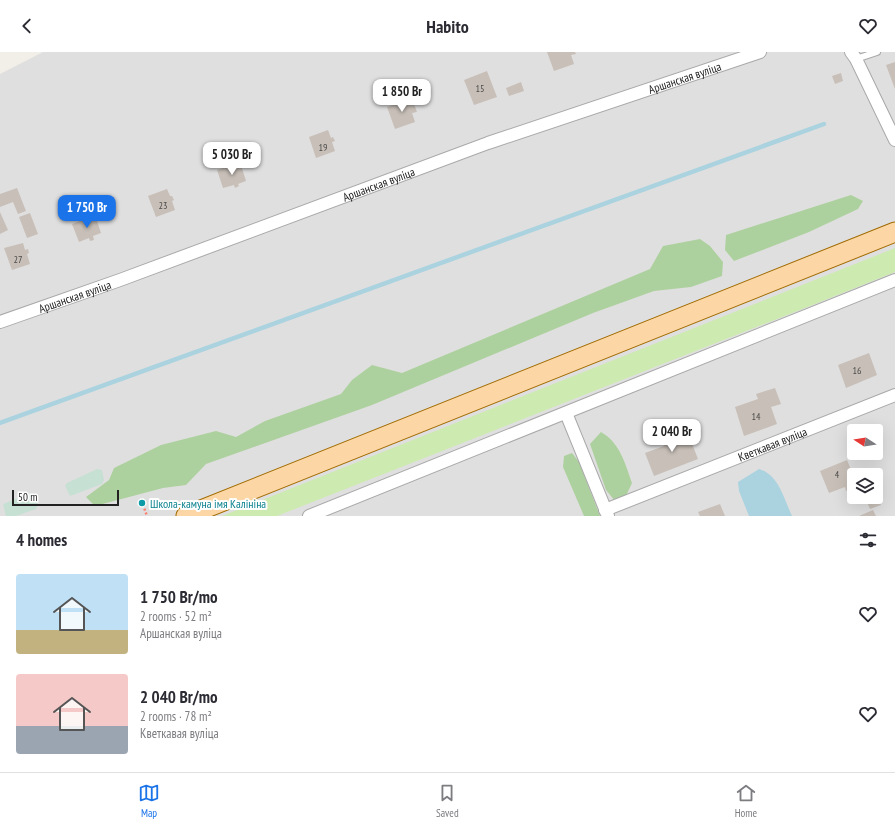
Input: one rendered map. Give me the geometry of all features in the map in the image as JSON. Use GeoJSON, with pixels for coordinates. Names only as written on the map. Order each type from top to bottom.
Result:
{"type":"FeatureCollection","features":[{"type":"Feature","properties":{"kind":"main road"},"geometry":{"type":"LineString","coordinates":[[186,516],[895,232]]}},
{"type":"Feature","properties":{"kind":"street","name":"Аршанская вуліца"},"geometry":{"type":"LineString","coordinates":[[0,322],[120,280],[488,143],[760,52]]}},
{"type":"Feature","properties":{"kind":"street"},"geometry":{"type":"LineString","coordinates":[[853,56],[895,140]]}},
{"type":"Feature","properties":{"kind":"street"},"geometry":{"type":"LineString","coordinates":[[309,516],[895,280]]}},
{"type":"Feature","properties":{"kind":"street","name":"Кветкавая вуліца"},"geometry":{"type":"LineString","coordinates":[[606,513],[895,395]]}},
{"type":"Feature","properties":{"kind":"street"},"geometry":{"type":"LineString","coordinates":[[566,413],[606,513]]}},
{"type":"Feature","properties":{"kind":"lane"},"geometry":{"type":"LineString","coordinates":[[853,56],[877,52]]}},
{"type":"Feature","properties":{"kind":"path"},"geometry":{"type":"LineString","coordinates":[[143,505],[147,516]]}},
{"type":"Feature","properties":{"kind":"shaded area"},"geometry":{"type":"Polygon","coordinates":[[[43,52],[895,52],[895,516],[0,516],[0,74],[43,52]]]}},
{"type":"Feature","properties":{"kind":"green space"},"geometry":{"type":"Polygon","coordinates":[[[851,195],[863,201],[858,209],[809,232],[734,261],[725,250],[726,235],[851,195]]]}},
{"type":"Feature","properties":{"kind":"green space"},"geometry":{"type":"Polygon","coordinates":[[[700,239],[710,246],[723,262],[722,276],[691,287],[654,291],[593,313],[372,405],[206,464],[186,485],[163,488],[95,506],[86,497],[109,480],[114,468],[161,445],[216,431],[236,437],[265,421],[341,394],[352,380],[372,365],[402,373],[650,269],[663,246],[700,239]]]}},
{"type":"Feature","properties":{"kind":"green space"},"geometry":{"type":"Polygon","coordinates":[[[895,248],[895,272],[810,306],[277,516],[222,516],[895,248]]]}},
{"type":"Feature","properties":{"kind":"green space"},"geometry":{"type":"Polygon","coordinates":[[[601,432],[613,442],[621,454],[632,483],[625,498],[615,501],[606,490],[590,444],[601,432]]]}},
{"type":"Feature","properties":{"kind":"green space"},"geometry":{"type":"Polygon","coordinates":[[[572,453],[579,462],[600,516],[584,516],[563,467],[564,456],[572,453]]]}},
{"type":"Feature","properties":{"kind":"green space"},"geometry":{"type":"Polygon","coordinates":[[[97,469],[102,470],[104,480],[102,484],[70,496],[65,486],[67,483],[97,469]]]}},
{"type":"Feature","properties":{"kind":"green space"},"geometry":{"type":"Polygon","coordinates":[[[31,493],[34,495],[38,505],[36,509],[16,516],[6,516],[3,504],[31,493]]]}},
{"type":"Feature","properties":{"kind":"water"},"geometry":{"type":"Polygon","coordinates":[[[759,469],[766,472],[776,482],[792,516],[749,516],[739,491],[738,482],[759,469]]]}},
{"type":"Feature","properties":{"kind":"building"},"geometry":{"type":"Polygon","coordinates":[[[547,52],[575,52],[576,54],[571,55],[574,64],[554,71],[547,52]]]}},
{"type":"Feature","properties":{"kind":"building"},"geometry":{"type":"Polygon","coordinates":[[[895,62],[895,89],[886,65],[895,62]]]}},
{"type":"Feature","properties":{"kind":"building"},"geometry":{"type":"Polygon","coordinates":[[[487,71],[497,97],[474,105],[464,80],[487,71]]]}},
{"type":"Feature","properties":{"kind":"building"},"geometry":{"type":"Polygon","coordinates":[[[841,73],[843,81],[835,84],[832,76],[841,73]]]}},
{"type":"Feature","properties":{"kind":"building"},"geometry":{"type":"Polygon","coordinates":[[[521,82],[524,91],[509,96],[506,88],[521,82]]]}},
{"type":"Feature","properties":{"kind":"building"},"geometry":{"type":"Polygon","coordinates":[[[412,98],[417,112],[412,113],[415,122],[395,129],[387,107],[412,98]]]}},
{"type":"Feature","properties":{"kind":"building"},"geometry":{"type":"Polygon","coordinates":[[[328,130],[331,138],[333,137],[335,141],[332,142],[335,151],[316,158],[309,137],[328,130]]]}},
{"type":"Feature","properties":{"kind":"building"},"geometry":{"type":"Polygon","coordinates":[[[240,162],[246,181],[238,184],[239,186],[235,188],[234,185],[223,188],[217,170],[240,162]]]}},
{"type":"Feature","properties":{"kind":"building"},"geometry":{"type":"Polygon","coordinates":[[[17,188],[26,211],[18,214],[13,202],[0,207],[0,194],[17,188]]]}},
{"type":"Feature","properties":{"kind":"building"},"geometry":{"type":"Polygon","coordinates":[[[167,189],[170,196],[172,196],[174,200],[172,201],[175,210],[156,217],[148,196],[167,189]]]}},
{"type":"Feature","properties":{"kind":"building"},"geometry":{"type":"Polygon","coordinates":[[[0,212],[8,230],[0,234],[0,212]]]}},
{"type":"Feature","properties":{"kind":"building"},"geometry":{"type":"Polygon","coordinates":[[[30,213],[38,234],[27,238],[19,217],[30,213]]]}},
{"type":"Feature","properties":{"kind":"building"},"geometry":{"type":"Polygon","coordinates":[[[95,215],[101,233],[93,236],[94,240],[90,241],[89,238],[79,242],[72,224],[95,215]]]}},
{"type":"Feature","properties":{"kind":"building"},"geometry":{"type":"Polygon","coordinates":[[[23,243],[25,250],[28,249],[29,253],[27,254],[30,264],[12,270],[4,248],[23,243]]]}},
{"type":"Feature","properties":{"kind":"building"},"geometry":{"type":"Polygon","coordinates":[[[869,353],[877,375],[846,388],[838,365],[869,353]]]}},
{"type":"Feature","properties":{"kind":"building"},"geometry":{"type":"Polygon","coordinates":[[[775,388],[781,404],[771,407],[777,424],[744,436],[735,407],[758,399],[756,394],[775,388]]]}},
{"type":"Feature","properties":{"kind":"building"},"geometry":{"type":"Polygon","coordinates":[[[679,428],[683,438],[689,436],[698,459],[654,476],[645,453],[664,446],[660,435],[679,428]]]}},
{"type":"Feature","properties":{"kind":"building"},"geometry":{"type":"Polygon","coordinates":[[[847,460],[850,468],[847,468],[847,491],[845,487],[829,493],[820,471],[847,460]]]}},
{"type":"Feature","properties":{"kind":"building"},"geometry":{"type":"Polygon","coordinates":[[[720,504],[725,516],[700,516],[698,512],[720,504]]]}},
{"type":"Feature","properties":{"kind":"building"},"geometry":{"type":"Polygon","coordinates":[[[868,504],[881,504],[881,505],[870,509],[868,504]]]}},
{"type":"Feature","properties":{"kind":"building"},"geometry":{"type":"Polygon","coordinates":[[[873,510],[876,516],[859,516],[873,510]]]}},
{"type":"Feature","properties":{"kind":"waterway"},"geometry":{"type":"LineString","coordinates":[[0,423],[824,124]]}},
{"type":"Feature","properties":{"kind":"place","name":"Школа-камуна імя Калініна"},"geometry":{"type":"Point","coordinates":[142,503]}}]}
